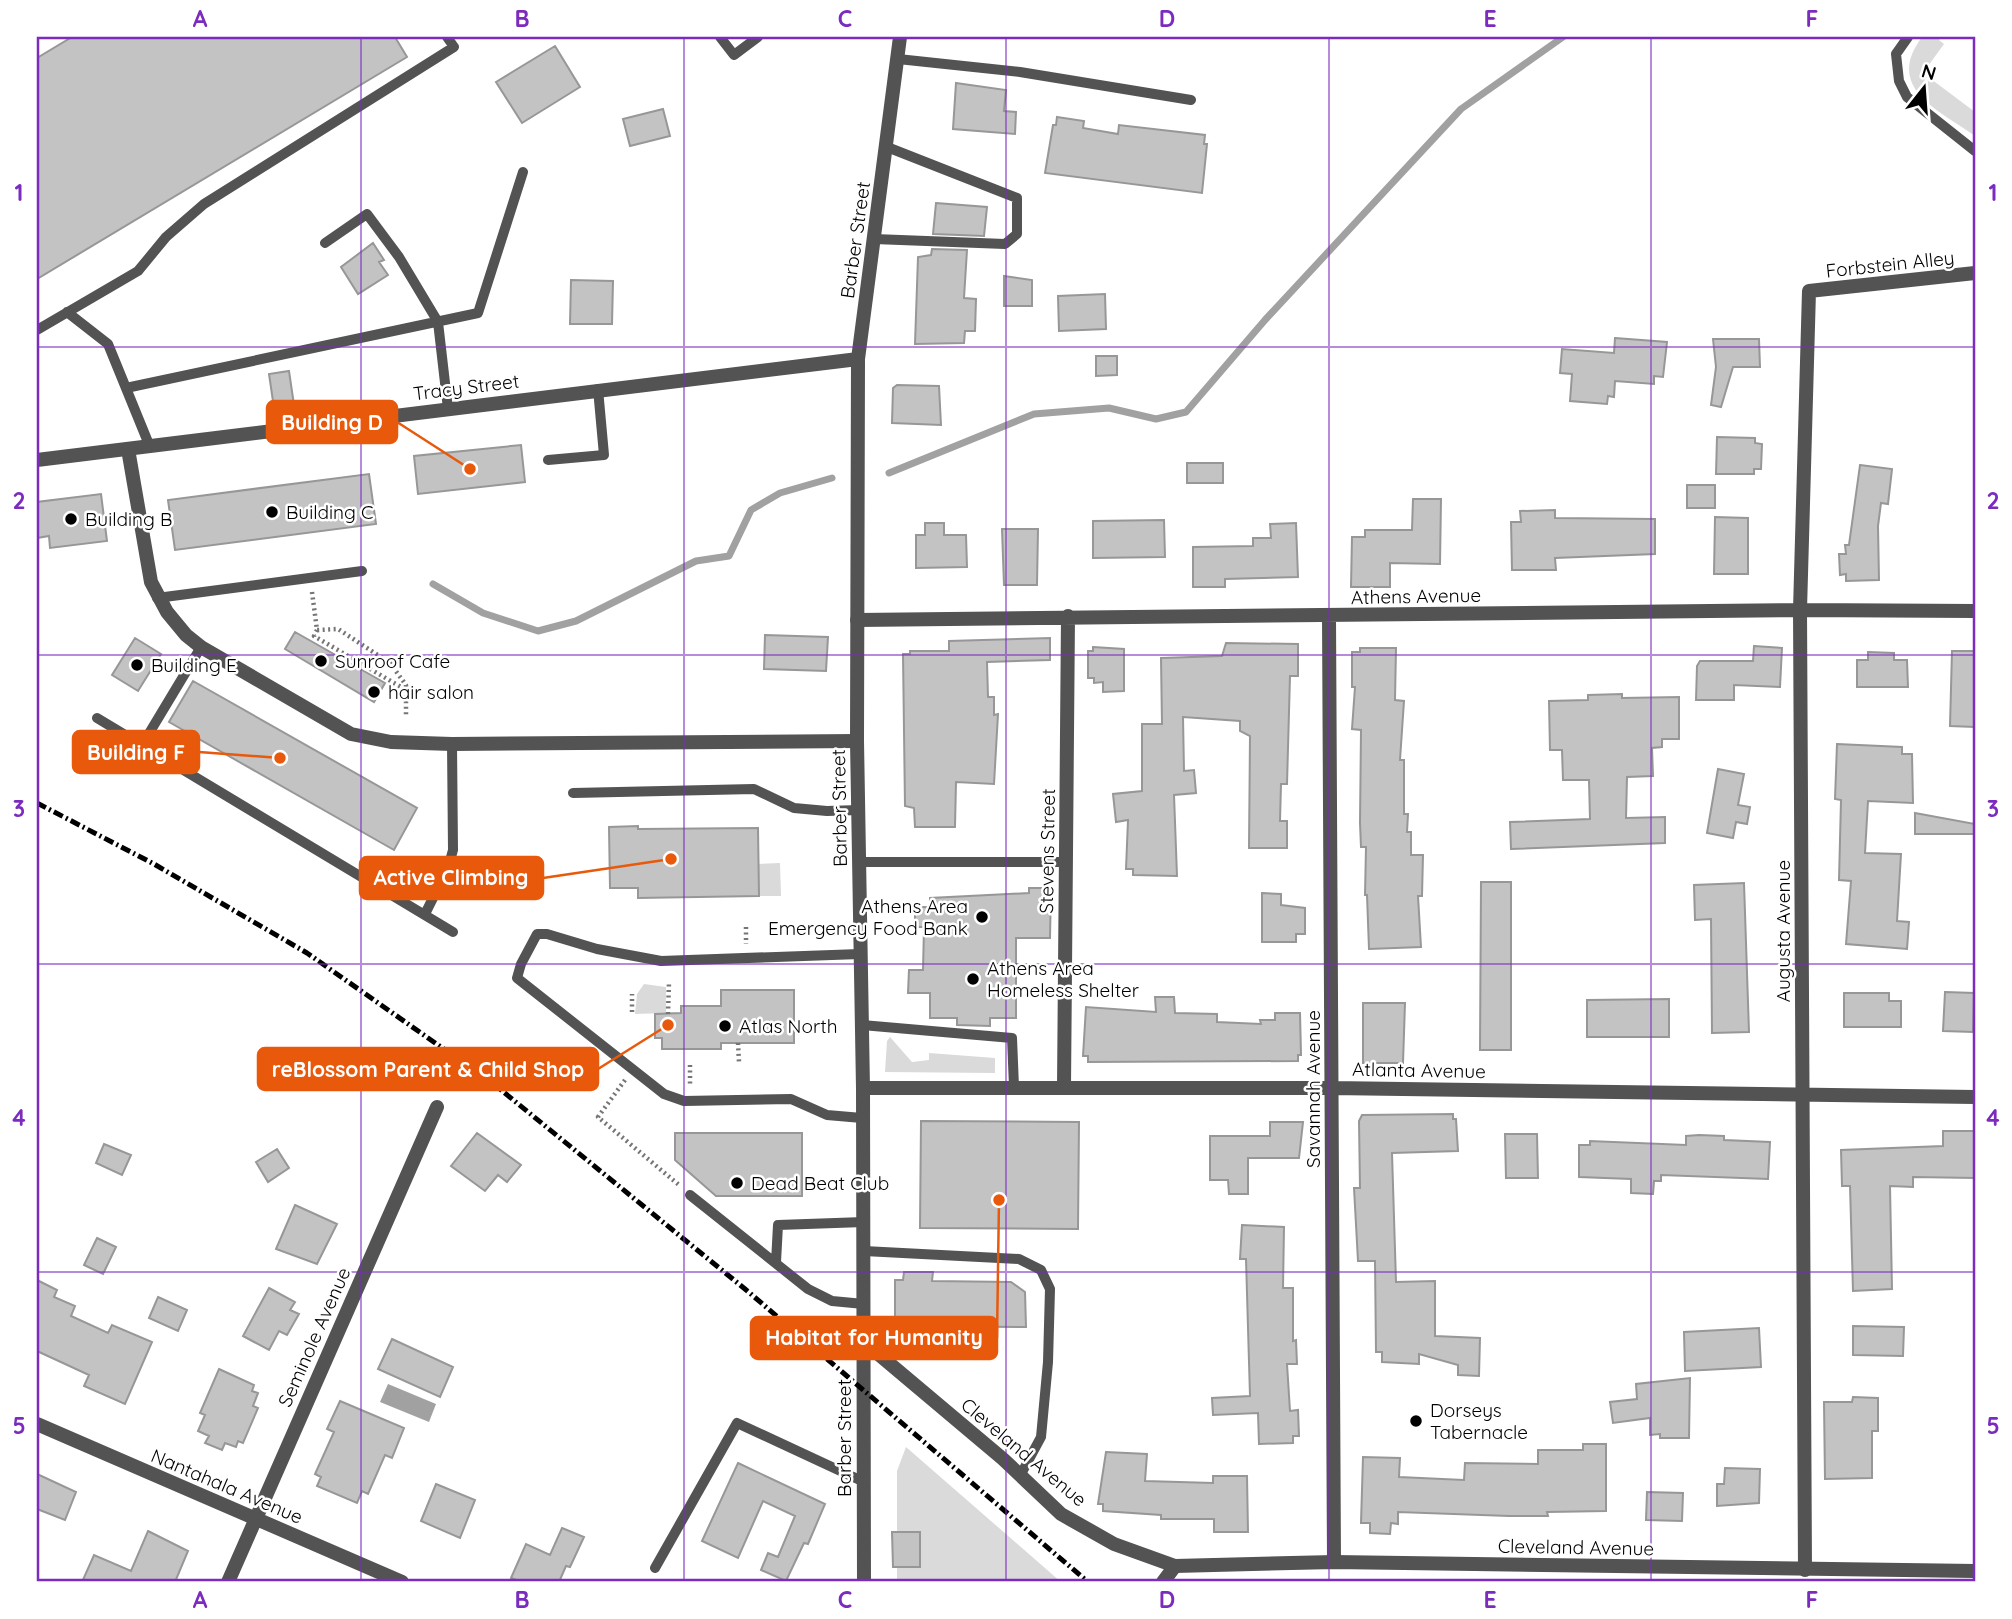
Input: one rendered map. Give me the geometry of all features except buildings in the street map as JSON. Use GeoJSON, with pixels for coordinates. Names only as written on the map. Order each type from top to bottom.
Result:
{"type":"FeatureCollection","features":[{"type":"Feature","properties":{"kind":"street","name":"Barber Street"},"geometry":{"type":"LineString","coordinates":[[864,1582],[863,1088],[857,741],[858,359],[900,37]]}},
{"type":"Feature","properties":{"kind":"street","name":"Forbstein Alley"},"geometry":{"type":"LineString","coordinates":[[1809,291],[1975,273]]}},
{"type":"Feature","properties":{"kind":"street","name":"Augusta Avenue"},"geometry":{"type":"LineString","coordinates":[[1805,1570],[1800,610],[1809,291]]}},
{"type":"Feature","properties":{"kind":"street","name":"Tracy Street"},"geometry":{"type":"LineString","coordinates":[[37,460],[858,359]]}},
{"type":"Feature","properties":{"kind":"street"},"geometry":{"type":"LineString","coordinates":[[128,449],[146,564],[157,598],[180,627],[201,647],[351,734],[391,742],[452,744],[857,741]]}},
{"type":"Feature","properties":{"kind":"street","name":"Athens Avenue"},"geometry":{"type":"LineString","coordinates":[[858,620],[1800,610],[1975,611]]}},
{"type":"Feature","properties":{"kind":"street","name":"Stevens Street"},"geometry":{"type":"LineString","coordinates":[[1064,1087],[1068,616]]}},
{"type":"Feature","properties":{"kind":"street","name":"Savannah Avenue"},"geometry":{"type":"LineString","coordinates":[[1329,617],[1334,1562]]}},
{"type":"Feature","properties":{"kind":"street","name":"Atlanta Avenue"},"geometry":{"type":"LineString","coordinates":[[863,1088],[1332,1088],[1975,1097]]}},
{"type":"Feature","properties":{"kind":"street","name":"Seminole Avenue"},"geometry":{"type":"LineString","coordinates":[[228,1582],[437,1107]]}},
{"type":"Feature","properties":{"kind":"street","name":"Cleveland Avenue"},"geometry":{"type":"LineString","coordinates":[[864,1342],[1061,1514],[1114,1544],[1175,1566],[1334,1562],[1975,1571]]}},
{"type":"Feature","properties":{"kind":"street","name":"Nantahala Avenue"},"geometry":{"type":"LineString","coordinates":[[37,1424],[402,1582]]}},
{"type":"Feature","properties":{"kind":"street"},"geometry":{"type":"LineString","coordinates":[[1163,1582],[1175,1566]]}},
{"type":"Feature","properties":{"kind":"lane"},"geometry":{"type":"LineString","coordinates":[[37,330],[138,271],[166,237],[204,204],[454,47],[447,37]]}},
{"type":"Feature","properties":{"kind":"lane"},"geometry":{"type":"LineString","coordinates":[[720,37],[734,55],[758,37]]}},
{"type":"Feature","properties":{"kind":"lane"},"geometry":{"type":"LineString","coordinates":[[1908,37],[1896,54],[1899,81],[1906,97],[1975,151]]}},
{"type":"Feature","properties":{"kind":"lane"},"geometry":{"type":"LineString","coordinates":[[898,59],[1020,72],[1191,100]]}},
{"type":"Feature","properties":{"kind":"lane"},"geometry":{"type":"LineString","coordinates":[[874,239],[1005,244],[1017,234],[1017,198],[887,146]]}},
{"type":"Feature","properties":{"kind":"lane"},"geometry":{"type":"LineString","coordinates":[[126,388],[478,313],[523,172]]}},
{"type":"Feature","properties":{"kind":"lane"},"geometry":{"type":"LineString","coordinates":[[325,243],[367,214],[399,257],[438,322],[449,409]]}},
{"type":"Feature","properties":{"kind":"lane"},"geometry":{"type":"LineString","coordinates":[[67,312],[108,344],[150,447]]}},
{"type":"Feature","properties":{"kind":"lane"},"geometry":{"type":"LineString","coordinates":[[548,460],[604,455],[598,390]]}},
{"type":"Feature","properties":{"kind":"lane"},"geometry":{"type":"LineString","coordinates":[[157,598],[362,571]]}},
{"type":"Feature","properties":{"kind":"lane"},"geometry":{"type":"LineString","coordinates":[[142,746],[201,647]]}},
{"type":"Feature","properties":{"kind":"lane"},"geometry":{"type":"LineString","coordinates":[[97,719],[453,932]]}},
{"type":"Feature","properties":{"kind":"lane"},"geometry":{"type":"LineString","coordinates":[[425,915],[448,868],[453,850],[452,744]]}},
{"type":"Feature","properties":{"kind":"lane"},"geometry":{"type":"LineString","coordinates":[[573,793],[754,789],[794,808],[812,811],[859,810]]}},
{"type":"Feature","properties":{"kind":"lane"},"geometry":{"type":"LineString","coordinates":[[859,863],[1066,862]]}},
{"type":"Feature","properties":{"kind":"lane"},"geometry":{"type":"LineString","coordinates":[[860,954],[662,961],[597,949],[547,933],[537,934],[520,964],[517,978],[664,1094],[684,1101],[791,1100],[827,1115],[862,1118]]}},
{"type":"Feature","properties":{"kind":"lane"},"geometry":{"type":"LineString","coordinates":[[862,1025],[1012,1038],[1014,1087]]}},
{"type":"Feature","properties":{"kind":"lane"},"geometry":{"type":"LineString","coordinates":[[690,1195],[808,1289],[832,1301],[864,1304]]}},
{"type":"Feature","properties":{"kind":"lane"},"geometry":{"type":"LineString","coordinates":[[776,1262],[778,1225],[863,1222]]}},
{"type":"Feature","properties":{"kind":"lane"},"geometry":{"type":"LineString","coordinates":[[864,1251],[1019,1259],[1041,1270],[1049,1289],[1047,1375],[1041,1437],[1020,1476]]}},
{"type":"Feature","properties":{"kind":"lane"},"geometry":{"type":"LineString","coordinates":[[655,1568],[737,1423],[862,1481]]}},
{"type":"Feature","properties":{"kind":"path"},"geometry":{"type":"LineString","coordinates":[[314,610],[317,631],[314,636],[406,690]]}},
{"type":"Feature","properties":{"kind":"path"},"geometry":{"type":"LineString","coordinates":[[317,631],[338,629],[390,663],[401,677],[406,690],[406,717]]}},
{"type":"Feature","properties":{"kind":"path"},"geometry":{"type":"LineString","coordinates":[[746,927],[746,946]]}},
{"type":"Feature","properties":{"kind":"path"},"geometry":{"type":"LineString","coordinates":[[668,1014],[669,982]]}},
{"type":"Feature","properties":{"kind":"path"},"geometry":{"type":"LineString","coordinates":[[632,994],[632,1012]]}},
{"type":"Feature","properties":{"kind":"path"},"geometry":{"type":"LineString","coordinates":[[738,1043],[739,1062]]}},
{"type":"Feature","properties":{"kind":"path"},"geometry":{"type":"LineString","coordinates":[[625,1079],[598,1117],[690,1195]]}},
{"type":"Feature","properties":{"kind":"path"},"geometry":{"type":"LineString","coordinates":[[684,1082],[690,1082]]}},
{"type":"Feature","properties":{"kind":"shaded area"},"geometry":{"type":"Polygon","coordinates":[[[1922,37],[1941,37],[1939,40],[1944,44],[1923,73],[1975,112],[1975,136],[1932,106],[1920,96],[1912,84],[1909,70],[1912,55],[1922,37]]]}},
{"type":"Feature","properties":{"kind":"shaded area"},"geometry":{"type":"Polygon","coordinates":[[[780,863],[781,896],[759,896],[758,864],[780,863]]]}},
{"type":"Feature","properties":{"kind":"shaded area"},"geometry":{"type":"Polygon","coordinates":[[[644,984],[666,987],[666,1013],[635,1014],[637,994],[644,984]]]}},
{"type":"Feature","properties":{"kind":"shaded area"},"geometry":{"type":"Polygon","coordinates":[[[890,1037],[912,1062],[929,1060],[929,1053],[995,1058],[995,1073],[885,1072],[887,1041],[890,1037]]]}},
{"type":"Feature","properties":{"kind":"shaded area"},"geometry":{"type":"Polygon","coordinates":[[[388,1384],[436,1404],[429,1422],[380,1402],[388,1384]]]}},
{"type":"Feature","properties":{"kind":"shaded area"},"geometry":{"type":"Polygon","coordinates":[[[906,1447],[1061,1582],[897,1582],[897,1471],[906,1447]]]}},
{"type":"Feature","properties":{"kind":"waterway"},"geometry":{"type":"LineString","coordinates":[[889,473],[1034,414],[1109,408],[1156,419],[1186,412],[1265,320],[1461,109],[1563,37]]}},
{"type":"Feature","properties":{"kind":"waterway"},"geometry":{"type":"LineString","coordinates":[[433,584],[483,613],[538,631],[576,621],[696,561],[729,556],[751,510],[780,493],[832,478]]}},
{"type":"Feature","properties":{"kind":"railway"},"geometry":{"type":"LineString","coordinates":[[37,803],[154,864],[307,953],[495,1085],[745,1289],[1088,1582]]}},
{"type":"Feature","properties":{"kind":"place","name":"Building D"},"geometry":{"type":"Point","coordinates":[470,469]}},
{"type":"Feature","properties":{"kind":"place","name":"Building C"},"geometry":{"type":"Point","coordinates":[272,512]}},
{"type":"Feature","properties":{"kind":"place","name":"Building B"},"geometry":{"type":"Point","coordinates":[71,519]}},
{"type":"Feature","properties":{"kind":"place","name":"Sunroof Cafe"},"geometry":{"type":"Point","coordinates":[321,661]}},
{"type":"Feature","properties":{"kind":"place","name":"Building E"},"geometry":{"type":"Point","coordinates":[137,665]}},
{"type":"Feature","properties":{"kind":"place","name":"hair salon"},"geometry":{"type":"Point","coordinates":[374,692]}},
{"type":"Feature","properties":{"kind":"place","name":"Building F"},"geometry":{"type":"Point","coordinates":[280,758]}},
{"type":"Feature","properties":{"kind":"place","name":"Active Climbing"},"geometry":{"type":"Point","coordinates":[671,859]}},
{"type":"Feature","properties":{"kind":"place","name":"Athens Area Emergency Food Bank"},"geometry":{"type":"Point","coordinates":[982,917]}},
{"type":"Feature","properties":{"kind":"place","name":"Athens Area Homeless Shelter"},"geometry":{"type":"Point","coordinates":[973,979]}},
{"type":"Feature","properties":{"kind":"place","name":"reBlossom Parent & Child Shop"},"geometry":{"type":"Point","coordinates":[668,1025]}},
{"type":"Feature","properties":{"kind":"place","name":"Atlas North"},"geometry":{"type":"Point","coordinates":[725,1026]}},
{"type":"Feature","properties":{"kind":"place","name":"Dead Beat Club"},"geometry":{"type":"Point","coordinates":[737,1183]}},
{"type":"Feature","properties":{"kind":"place","name":"Habitat for Humanity"},"geometry":{"type":"Point","coordinates":[999,1200]}},
{"type":"Feature","properties":{"kind":"place","name":"Dorseys Tabernacle"},"geometry":{"type":"Point","coordinates":[1416,1421]}}]}
